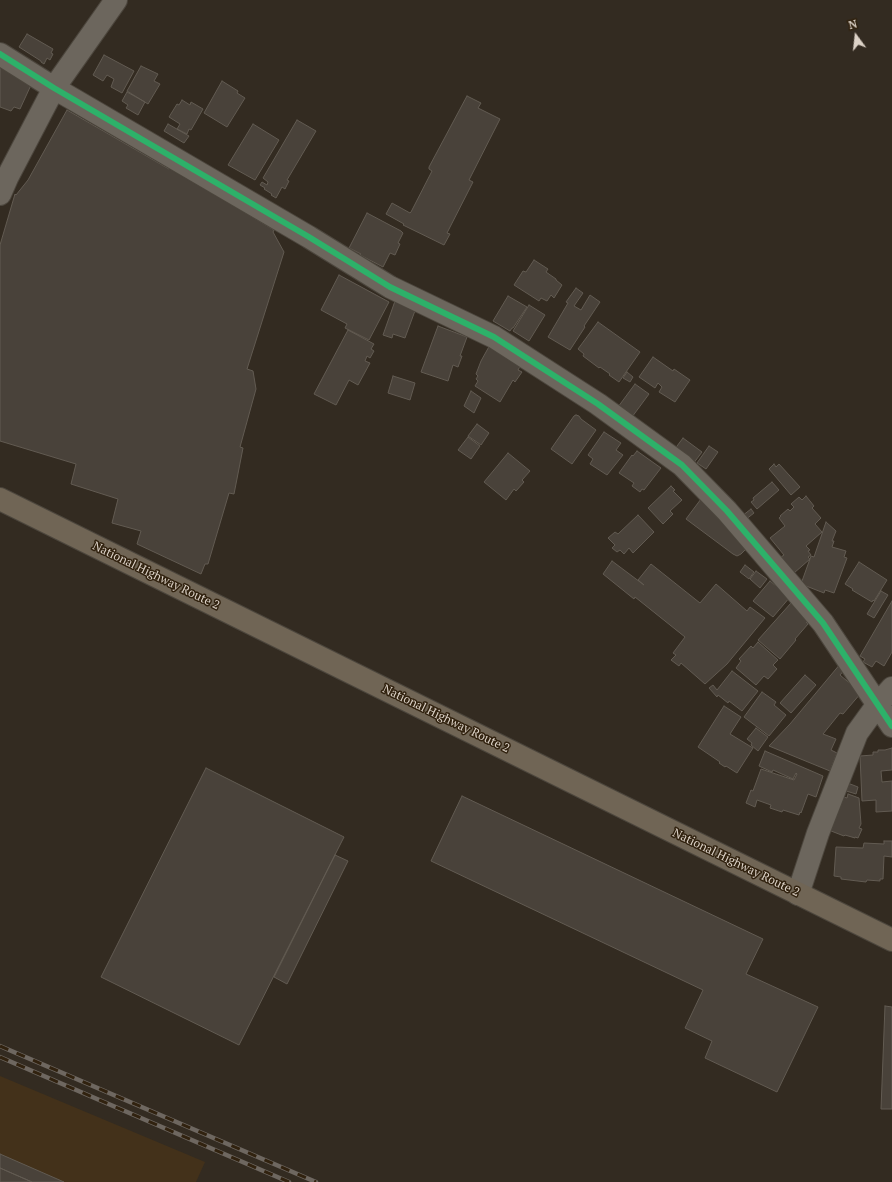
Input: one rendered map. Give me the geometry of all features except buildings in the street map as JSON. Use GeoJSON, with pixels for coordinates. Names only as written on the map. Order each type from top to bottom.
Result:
{"type":"FeatureCollection","features":[{"type":"Feature","properties":{"kind":"highway","name":"National Highway Route 2"},"geometry":{"type":"LineString","coordinates":[[0,499],[892,940]]}},
{"type":"Feature","properties":{"kind":"street"},"geometry":{"type":"LineString","coordinates":[[0,194],[54,88],[116,0]]}},
{"type":"Feature","properties":{"kind":"street"},"geometry":{"type":"LineString","coordinates":[[0,54],[54,88],[309,237],[390,287],[494,337],[598,404],[682,465],[727,511],[885,696],[892,726]]}},
{"type":"Feature","properties":{"kind":"street"},"geometry":{"type":"LineString","coordinates":[[798,894],[818,833],[857,733],[885,696]]}},
{"type":"Feature","properties":{"kind":"shaded area"},"geometry":{"type":"Polygon","coordinates":[[[0,1076],[205,1162],[196,1182],[0,1182],[0,1076]]]}},
{"type":"Feature","properties":{"kind":"railway"},"geometry":{"type":"LineString","coordinates":[[0,1046],[316,1182]]}},
{"type":"Feature","properties":{"kind":"railway"},"geometry":{"type":"LineString","coordinates":[[0,1057],[289,1182]]}},
{"type":"Feature","properties":{"kind":"cycle path"},"geometry":{"type":"LineString","coordinates":[[0,54],[54,88],[309,237],[390,287],[494,337],[598,404],[682,465],[727,511],[823,623],[892,726]]}}]}
